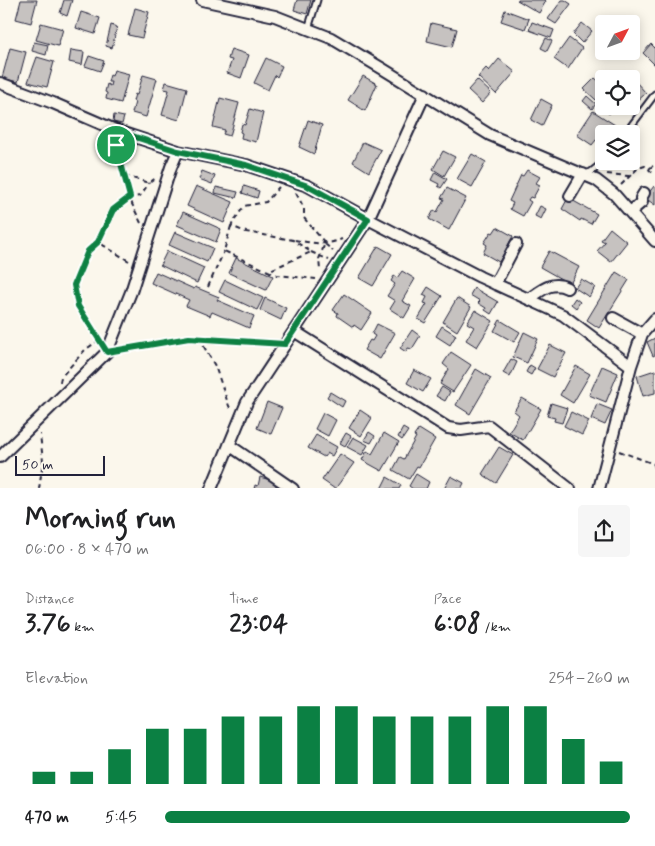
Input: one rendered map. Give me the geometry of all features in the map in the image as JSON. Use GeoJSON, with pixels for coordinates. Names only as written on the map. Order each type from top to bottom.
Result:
{"type":"FeatureCollection","features":[{"type":"Feature","properties":{"kind":"street"},"geometry":{"type":"LineString","coordinates":[[204,0],[275,16],[331,38],[490,135],[596,180],[612,192],[655,240]]}},
{"type":"Feature","properties":{"kind":"street"},"geometry":{"type":"LineString","coordinates":[[0,83],[53,103],[120,132],[178,151],[246,165],[308,186],[495,284],[563,315],[631,366]]}},
{"type":"Feature","properties":{"kind":"street"},"geometry":{"type":"LineString","coordinates":[[211,488],[247,402],[294,331],[323,281],[338,264],[368,219],[425,94]]}},
{"type":"Feature","properties":{"kind":"street"},"geometry":{"type":"LineString","coordinates":[[0,457],[107,352],[131,292],[178,151]]}},
{"type":"Feature","properties":{"kind":"street"},"geometry":{"type":"LineString","coordinates":[[570,196],[583,174]]}},
{"type":"Feature","properties":{"kind":"street"},"geometry":{"type":"LineString","coordinates":[[630,212],[642,202],[641,198],[644,193]]}},
{"type":"Feature","properties":{"kind":"street"},"geometry":{"type":"LineString","coordinates":[[495,284],[516,244]]}},
{"type":"Feature","properties":{"kind":"street"},"geometry":{"type":"LineString","coordinates":[[529,299],[544,288],[560,284],[568,288]]}},
{"type":"Feature","properties":{"kind":"street"},"geometry":{"type":"LineString","coordinates":[[613,318],[642,334]]}},
{"type":"Feature","properties":{"kind":"street"},"geometry":{"type":"LineString","coordinates":[[599,488],[631,366],[642,334],[655,319]]}},
{"type":"Feature","properties":{"kind":"street"},"geometry":{"type":"LineString","coordinates":[[294,331],[448,428],[460,430],[489,426],[570,488]]}},
{"type":"Feature","properties":{"kind":"street"},"geometry":{"type":"LineString","coordinates":[[229,445],[293,488]]}},
{"type":"Feature","properties":{"kind":"lane"},"geometry":{"type":"LineString","coordinates":[[308,29],[317,0]]}},
{"type":"Feature","properties":{"kind":"lane"},"geometry":{"type":"LineString","coordinates":[[632,125],[655,94]]}},
{"type":"Feature","properties":{"kind":"lane"},"geometry":{"type":"LineString","coordinates":[[583,174],[595,169]]}},
{"type":"Feature","properties":{"kind":"path"},"geometry":{"type":"LineString","coordinates":[[120,132],[116,145],[130,197],[148,238]]}},
{"type":"Feature","properties":{"kind":"path"},"geometry":{"type":"LineString","coordinates":[[649,169],[655,164]]}},
{"type":"Feature","properties":{"kind":"path"},"geometry":{"type":"LineString","coordinates":[[612,192],[638,168],[645,166],[655,175]]}},
{"type":"Feature","properties":{"kind":"path"},"geometry":{"type":"LineString","coordinates":[[171,168],[149,183],[140,196],[130,197],[113,210],[98,242],[88,251],[74,285],[78,306],[99,340],[107,352],[189,338],[285,344]]}},
{"type":"Feature","properties":{"kind":"path"},"geometry":{"type":"LineString","coordinates":[[607,174],[629,176]]}},
{"type":"Feature","properties":{"kind":"path"},"geometry":{"type":"LineString","coordinates":[[125,176],[149,183]]}},
{"type":"Feature","properties":{"kind":"path"},"geometry":{"type":"LineString","coordinates":[[208,287],[224,251],[231,226],[244,206],[266,202],[278,190],[285,178],[304,208],[304,218],[325,243]]}},
{"type":"Feature","properties":{"kind":"path"},"geometry":{"type":"LineString","coordinates":[[231,226],[246,232],[317,244],[332,243],[346,237],[356,236]]}},
{"type":"Feature","properties":{"kind":"path"},"geometry":{"type":"LineString","coordinates":[[293,240],[311,252],[338,264]]}},
{"type":"Feature","properties":{"kind":"path"},"geometry":{"type":"LineString","coordinates":[[98,242],[139,268]]}},
{"type":"Feature","properties":{"kind":"path"},"geometry":{"type":"LineString","coordinates":[[224,251],[277,275],[323,281],[319,259],[325,243]]}},
{"type":"Feature","properties":{"kind":"path"},"geometry":{"type":"LineString","coordinates":[[268,271],[311,252]]}},
{"type":"Feature","properties":{"kind":"path"},"geometry":{"type":"LineString","coordinates":[[199,338],[215,366],[228,406],[240,421]]}},
{"type":"Feature","properties":{"kind":"path"},"geometry":{"type":"LineString","coordinates":[[56,401],[61,377],[85,350],[99,340]]}},
{"type":"Feature","properties":{"kind":"path"},"geometry":{"type":"LineString","coordinates":[[38,419],[43,461],[39,488]]}},
{"type":"Feature","properties":{"kind":"path"},"geometry":{"type":"LineString","coordinates":[[610,448],[655,466]]}},
{"type":"Feature","properties":{"kind":"building"},"geometry":{"type":"Polygon","coordinates":[[[21,0],[37,0],[31,23],[16,19],[21,0]]]}},
{"type":"Feature","properties":{"kind":"building"},"geometry":{"type":"Polygon","coordinates":[[[64,0],[72,0],[67,16],[60,13],[64,0]]]}},
{"type":"Feature","properties":{"kind":"building"},"geometry":{"type":"Polygon","coordinates":[[[297,0],[311,0],[307,14],[294,10],[297,0]]]}},
{"type":"Feature","properties":{"kind":"building"},"geometry":{"type":"Polygon","coordinates":[[[517,0],[545,0],[546,1],[539,13],[517,0]]]}},
{"type":"Feature","properties":{"kind":"building"},"geometry":{"type":"Polygon","coordinates":[[[562,0],[571,4],[556,24],[548,19],[562,0]]]}},
{"type":"Feature","properties":{"kind":"building"},"geometry":{"type":"Polygon","coordinates":[[[135,8],[149,12],[142,38],[128,35],[135,8]]]}},
{"type":"Feature","properties":{"kind":"building"},"geometry":{"type":"Polygon","coordinates":[[[505,10],[529,19],[525,29],[501,21],[505,10]]]}},
{"type":"Feature","properties":{"kind":"building"},"geometry":{"type":"Polygon","coordinates":[[[81,12],[100,18],[95,34],[76,28],[81,12]]]}},
{"type":"Feature","properties":{"kind":"building"},"geometry":{"type":"Polygon","coordinates":[[[532,22],[554,30],[551,38],[529,30],[532,22]]]}},
{"type":"Feature","properties":{"kind":"building"},"geometry":{"type":"Polygon","coordinates":[[[41,23],[63,29],[58,46],[36,40],[41,23]]]}},
{"type":"Feature","properties":{"kind":"building"},"geometry":{"type":"Polygon","coordinates":[[[431,23],[457,29],[452,47],[427,41],[431,23]]]}},
{"type":"Feature","properties":{"kind":"building"},"geometry":{"type":"Polygon","coordinates":[[[582,23],[592,31],[582,43],[573,34],[582,23]]]}},
{"type":"Feature","properties":{"kind":"building"},"geometry":{"type":"Polygon","coordinates":[[[111,25],[117,27],[112,48],[106,46],[111,25]]]}},
{"type":"Feature","properties":{"kind":"building"},"geometry":{"type":"Polygon","coordinates":[[[546,38],[552,41],[547,51],[541,48],[546,38]]]}},
{"type":"Feature","properties":{"kind":"building"},"geometry":{"type":"Polygon","coordinates":[[[569,38],[582,48],[568,69],[554,59],[569,38]]]}},
{"type":"Feature","properties":{"kind":"building"},"geometry":{"type":"Polygon","coordinates":[[[34,42],[48,45],[46,55],[32,51],[34,42]]]}},
{"type":"Feature","properties":{"kind":"building"},"geometry":{"type":"Polygon","coordinates":[[[651,44],[655,48],[655,65],[643,53],[651,44]]]}},
{"type":"Feature","properties":{"kind":"building"},"geometry":{"type":"Polygon","coordinates":[[[10,48],[26,52],[18,82],[2,78],[10,48]]]}},
{"type":"Feature","properties":{"kind":"building"},"geometry":{"type":"Polygon","coordinates":[[[231,49],[249,55],[241,78],[227,73],[232,60],[228,59],[231,49]]]}},
{"type":"Feature","properties":{"kind":"building"},"geometry":{"type":"Polygon","coordinates":[[[71,50],[84,52],[82,65],[69,62],[71,50]]]}},
{"type":"Feature","properties":{"kind":"building"},"geometry":{"type":"Polygon","coordinates":[[[89,56],[104,61],[100,71],[85,66],[89,56]]]}},
{"type":"Feature","properties":{"kind":"building"},"geometry":{"type":"Polygon","coordinates":[[[37,57],[54,62],[47,87],[28,82],[37,57]]]}},
{"type":"Feature","properties":{"kind":"building"},"geometry":{"type":"Polygon","coordinates":[[[266,58],[282,66],[277,77],[275,75],[268,90],[254,83],[266,58]]]}},
{"type":"Feature","properties":{"kind":"building"},"geometry":{"type":"Polygon","coordinates":[[[499,59],[515,72],[496,94],[478,77],[486,68],[489,71],[499,59]]]}},
{"type":"Feature","properties":{"kind":"building"},"geometry":{"type":"Polygon","coordinates":[[[114,70],[129,74],[121,103],[106,99],[107,84],[110,86],[111,82],[108,82],[114,70]]]}},
{"type":"Feature","properties":{"kind":"building"},"geometry":{"type":"Polygon","coordinates":[[[143,75],[157,79],[146,117],[132,113],[135,94],[137,95],[143,75]]]}},
{"type":"Feature","properties":{"kind":"building"},"geometry":{"type":"Polygon","coordinates":[[[363,76],[377,84],[365,111],[348,100],[363,76]]]}},
{"type":"Feature","properties":{"kind":"building"},"geometry":{"type":"Polygon","coordinates":[[[595,78],[595,99],[584,89],[595,78]]]}},
{"type":"Feature","properties":{"kind":"building"},"geometry":{"type":"Polygon","coordinates":[[[477,80],[491,93],[482,103],[468,90],[477,80]]]}},
{"type":"Feature","properties":{"kind":"building"},"geometry":{"type":"Polygon","coordinates":[[[166,82],[187,88],[179,120],[162,115],[169,90],[164,89],[166,82]]]}},
{"type":"Feature","properties":{"kind":"building"},"geometry":{"type":"Polygon","coordinates":[[[640,86],[646,93],[640,99],[640,86]]]}},
{"type":"Feature","properties":{"kind":"building"},"geometry":{"type":"Polygon","coordinates":[[[587,96],[595,105],[592,109],[583,101],[587,96]]]}},
{"type":"Feature","properties":{"kind":"building"},"geometry":{"type":"Polygon","coordinates":[[[220,98],[239,103],[230,136],[223,134],[225,130],[213,127],[220,98]]]}},
{"type":"Feature","properties":{"kind":"building"},"geometry":{"type":"Polygon","coordinates":[[[541,99],[552,105],[542,126],[531,120],[541,99]]]}},
{"type":"Feature","properties":{"kind":"building"},"geometry":{"type":"Polygon","coordinates":[[[250,109],[263,113],[256,142],[241,138],[242,124],[245,125],[250,109]]]}},
{"type":"Feature","properties":{"kind":"building"},"geometry":{"type":"Polygon","coordinates":[[[593,111],[595,115],[599,115],[615,125],[595,125],[595,141],[592,145],[577,135],[593,111]]]}},
{"type":"Feature","properties":{"kind":"building"},"geometry":{"type":"Polygon","coordinates":[[[114,115],[124,117],[122,124],[113,122],[114,115]]]}},
{"type":"Feature","properties":{"kind":"building"},"geometry":{"type":"Polygon","coordinates":[[[308,120],[322,125],[314,154],[299,147],[308,120]]]}},
{"type":"Feature","properties":{"kind":"building"},"geometry":{"type":"Polygon","coordinates":[[[363,142],[381,150],[369,172],[353,162],[363,142]]]}},
{"type":"Feature","properties":{"kind":"building"},"geometry":{"type":"Polygon","coordinates":[[[443,151],[455,157],[444,176],[433,169],[443,151]]]}},
{"type":"Feature","properties":{"kind":"building"},"geometry":{"type":"Polygon","coordinates":[[[472,154],[486,162],[472,187],[457,179],[472,154]]]}},
{"type":"Feature","properties":{"kind":"building"},"geometry":{"type":"Polygon","coordinates":[[[527,170],[540,177],[536,183],[540,185],[533,198],[530,197],[528,200],[531,202],[523,216],[510,209],[513,203],[509,201],[521,175],[523,176],[527,170]]]}},
{"type":"Feature","properties":{"kind":"building"},"geometry":{"type":"Polygon","coordinates":[[[202,171],[215,176],[212,184],[199,179],[202,171]]]}},
{"type":"Feature","properties":{"kind":"building"},"geometry":{"type":"Polygon","coordinates":[[[435,172],[447,179],[441,188],[438,186],[439,184],[431,180],[435,172]]]}},
{"type":"Feature","properties":{"kind":"building"},"geometry":{"type":"Polygon","coordinates":[[[196,186],[233,202],[224,223],[187,206],[196,186]]]}},
{"type":"Feature","properties":{"kind":"building"},"geometry":{"type":"Polygon","coordinates":[[[244,186],[259,191],[257,198],[242,193],[244,186]]]}},
{"type":"Feature","properties":{"kind":"building"},"geometry":{"type":"Polygon","coordinates":[[[216,187],[238,192],[236,198],[215,193],[216,187]]]}},
{"type":"Feature","properties":{"kind":"building"},"geometry":{"type":"Polygon","coordinates":[[[655,187],[655,205],[645,198],[655,187]]]}},
{"type":"Feature","properties":{"kind":"building"},"geometry":{"type":"Polygon","coordinates":[[[447,188],[466,198],[449,230],[429,219],[434,210],[437,212],[444,199],[441,198],[447,188]]]}},
{"type":"Feature","properties":{"kind":"building"},"geometry":{"type":"Polygon","coordinates":[[[568,198],[597,214],[591,224],[581,219],[580,221],[562,209],[568,198]]]}},
{"type":"Feature","properties":{"kind":"building"},"geometry":{"type":"Polygon","coordinates":[[[540,206],[546,209],[541,219],[535,216],[540,206]]]}},
{"type":"Feature","properties":{"kind":"building"},"geometry":{"type":"Polygon","coordinates":[[[183,212],[221,229],[216,242],[177,225],[183,212]]]}},
{"type":"Feature","properties":{"kind":"building"},"geometry":{"type":"Polygon","coordinates":[[[497,227],[513,236],[499,262],[483,253],[487,245],[484,243],[491,232],[493,233],[497,227]]]}},
{"type":"Feature","properties":{"kind":"building"},"geometry":{"type":"Polygon","coordinates":[[[610,228],[627,242],[611,262],[597,251],[605,242],[601,240],[610,228]]]}},
{"type":"Feature","properties":{"kind":"building"},"geometry":{"type":"Polygon","coordinates":[[[175,232],[213,248],[207,262],[169,245],[175,232]]]}},
{"type":"Feature","properties":{"kind":"building"},"geometry":{"type":"Polygon","coordinates":[[[378,246],[392,254],[373,286],[359,278],[378,246]]]}},
{"type":"Feature","properties":{"kind":"building"},"geometry":{"type":"Polygon","coordinates":[[[167,251],[204,268],[197,283],[160,265],[167,251]]]}},
{"type":"Feature","properties":{"kind":"building"},"geometry":{"type":"Polygon","coordinates":[[[549,251],[579,267],[570,284],[540,267],[549,251]]]}},
{"type":"Feature","properties":{"kind":"building"},"geometry":{"type":"Polygon","coordinates":[[[236,258],[273,276],[266,290],[229,273],[236,258]]]}},
{"type":"Feature","properties":{"kind":"building"},"geometry":{"type":"Polygon","coordinates":[[[402,271],[415,279],[402,301],[411,306],[404,318],[390,309],[395,301],[387,296],[395,284],[391,281],[394,276],[397,278],[402,271]]]}},
{"type":"Feature","properties":{"kind":"building"},"geometry":{"type":"Polygon","coordinates":[[[156,272],[194,289],[195,287],[219,297],[217,300],[254,316],[249,328],[212,312],[210,316],[186,306],[189,300],[151,283],[156,272]]]}},
{"type":"Feature","properties":{"kind":"building"},"geometry":{"type":"Polygon","coordinates":[[[616,272],[629,280],[599,328],[587,320],[616,272]]]}},
{"type":"Feature","properties":{"kind":"building"},"geometry":{"type":"Polygon","coordinates":[[[581,279],[595,287],[589,297],[575,288],[581,279]]]}},
{"type":"Feature","properties":{"kind":"building"},"geometry":{"type":"Polygon","coordinates":[[[225,280],[263,298],[257,310],[219,292],[225,280]]]}},
{"type":"Feature","properties":{"kind":"building"},"geometry":{"type":"Polygon","coordinates":[[[428,287],[442,296],[425,323],[418,319],[427,304],[424,303],[427,297],[423,295],[428,287]]]}},
{"type":"Feature","properties":{"kind":"building"},"geometry":{"type":"Polygon","coordinates":[[[474,288],[498,302],[491,314],[478,303],[480,301],[470,295],[474,288]]]}},
{"type":"Feature","properties":{"kind":"building"},"geometry":{"type":"Polygon","coordinates":[[[344,294],[372,313],[361,330],[337,316],[338,313],[333,310],[344,294]]]}},
{"type":"Feature","properties":{"kind":"building"},"geometry":{"type":"Polygon","coordinates":[[[265,298],[286,308],[281,320],[260,310],[265,298]]]}},
{"type":"Feature","properties":{"kind":"building"},"geometry":{"type":"Polygon","coordinates":[[[457,298],[471,307],[457,331],[443,322],[457,298]]]}},
{"type":"Feature","properties":{"kind":"building"},"geometry":{"type":"Polygon","coordinates":[[[575,298],[580,302],[576,308],[571,304],[575,298]]]}},
{"type":"Feature","properties":{"kind":"building"},"geometry":{"type":"Polygon","coordinates":[[[475,310],[493,321],[477,347],[466,340],[474,327],[467,323],[475,310]]]}},
{"type":"Feature","properties":{"kind":"building"},"geometry":{"type":"Polygon","coordinates":[[[500,320],[520,332],[514,342],[494,331],[500,320]]]}},
{"type":"Feature","properties":{"kind":"building"},"geometry":{"type":"Polygon","coordinates":[[[377,324],[395,333],[380,359],[364,350],[375,336],[372,334],[377,324]]]}},
{"type":"Feature","properties":{"kind":"building"},"geometry":{"type":"Polygon","coordinates":[[[442,326],[456,335],[450,345],[436,336],[442,326]]]}},
{"type":"Feature","properties":{"kind":"building"},"geometry":{"type":"Polygon","coordinates":[[[412,330],[420,336],[412,349],[408,348],[406,352],[400,348],[412,330]]]}},
{"type":"Feature","properties":{"kind":"building"},"geometry":{"type":"Polygon","coordinates":[[[524,332],[538,339],[527,363],[513,357],[524,332]]]}},
{"type":"Feature","properties":{"kind":"building"},"geometry":{"type":"Polygon","coordinates":[[[655,338],[655,355],[653,356],[647,342],[655,338]]]}},
{"type":"Feature","properties":{"kind":"building"},"geometry":{"type":"Polygon","coordinates":[[[550,345],[566,353],[553,377],[537,369],[550,345]]]}},
{"type":"Feature","properties":{"kind":"building"},"geometry":{"type":"Polygon","coordinates":[[[451,352],[471,365],[453,392],[440,384],[449,369],[443,364],[451,352]]]}},
{"type":"Feature","properties":{"kind":"building"},"geometry":{"type":"Polygon","coordinates":[[[511,359],[517,362],[510,377],[503,373],[511,359]]]}},
{"type":"Feature","properties":{"kind":"building"},"geometry":{"type":"Polygon","coordinates":[[[530,365],[535,368],[531,375],[526,372],[530,365]]]}},
{"type":"Feature","properties":{"kind":"building"},"geometry":{"type":"Polygon","coordinates":[[[576,366],[590,374],[573,403],[560,395],[576,366]]]}},
{"type":"Feature","properties":{"kind":"building"},"geometry":{"type":"Polygon","coordinates":[[[602,366],[618,373],[606,402],[589,395],[602,366]]]}},
{"type":"Feature","properties":{"kind":"building"},"geometry":{"type":"Polygon","coordinates":[[[476,369],[491,378],[470,414],[456,405],[476,369]]]}},
{"type":"Feature","properties":{"kind":"building"},"geometry":{"type":"Polygon","coordinates":[[[414,370],[431,379],[423,392],[407,383],[414,370]]]}},
{"type":"Feature","properties":{"kind":"building"},"geometry":{"type":"Polygon","coordinates":[[[655,370],[655,393],[643,396],[637,376],[655,370]]]}},
{"type":"Feature","properties":{"kind":"building"},"geometry":{"type":"Polygon","coordinates":[[[442,387],[450,392],[445,401],[436,396],[442,387]]]}},
{"type":"Feature","properties":{"kind":"building"},"geometry":{"type":"Polygon","coordinates":[[[330,392],[345,401],[342,407],[327,397],[330,392]]]}},
{"type":"Feature","properties":{"kind":"building"},"geometry":{"type":"Polygon","coordinates":[[[522,398],[541,409],[523,440],[509,432],[519,415],[514,411],[522,398]]]}},
{"type":"Feature","properties":{"kind":"building"},"geometry":{"type":"Polygon","coordinates":[[[267,402],[282,408],[271,434],[257,428],[267,402]]]}},
{"type":"Feature","properties":{"kind":"building"},"geometry":{"type":"Polygon","coordinates":[[[551,403],[567,408],[562,423],[554,421],[555,418],[547,416],[551,403]]]}},
{"type":"Feature","properties":{"kind":"building"},"geometry":{"type":"Polygon","coordinates":[[[597,404],[612,410],[605,425],[591,419],[597,404]]]}},
{"type":"Feature","properties":{"kind":"building"},"geometry":{"type":"Polygon","coordinates":[[[360,410],[372,418],[361,436],[349,428],[360,410]]]}},
{"type":"Feature","properties":{"kind":"building"},"geometry":{"type":"Polygon","coordinates":[[[571,412],[589,421],[582,435],[564,426],[571,412]]]}},
{"type":"Feature","properties":{"kind":"building"},"geometry":{"type":"Polygon","coordinates":[[[323,413],[336,420],[328,436],[315,429],[323,413]]]}},
{"type":"Feature","properties":{"kind":"building"},"geometry":{"type":"Polygon","coordinates":[[[403,428],[408,431],[402,440],[398,437],[403,428]]]}},
{"type":"Feature","properties":{"kind":"building"},"geometry":{"type":"Polygon","coordinates":[[[419,429],[435,439],[419,467],[417,466],[409,479],[393,470],[400,457],[404,459],[419,429]]]}},
{"type":"Feature","properties":{"kind":"building"},"geometry":{"type":"Polygon","coordinates":[[[369,432],[375,436],[371,443],[364,440],[369,432]]]}},
{"type":"Feature","properties":{"kind":"building"},"geometry":{"type":"Polygon","coordinates":[[[346,433],[351,436],[345,446],[340,443],[346,433]]]}},
{"type":"Feature","properties":{"kind":"building"},"geometry":{"type":"Polygon","coordinates":[[[384,433],[399,442],[382,471],[362,460],[367,451],[372,454],[384,433]]]}},
{"type":"Feature","properties":{"kind":"building"},"geometry":{"type":"Polygon","coordinates":[[[316,435],[337,447],[332,456],[327,453],[324,457],[308,448],[316,435]]]}},
{"type":"Feature","properties":{"kind":"building"},"geometry":{"type":"Polygon","coordinates":[[[353,437],[368,445],[362,455],[347,447],[353,437]]]}},
{"type":"Feature","properties":{"kind":"building"},"geometry":{"type":"Polygon","coordinates":[[[499,447],[513,455],[496,483],[482,474],[499,447]]]}},
{"type":"Feature","properties":{"kind":"building"},"geometry":{"type":"Polygon","coordinates":[[[340,454],[354,463],[336,488],[322,480],[340,454]]]}},
{"type":"Feature","properties":{"kind":"building"},"geometry":{"type":"Polygon","coordinates":[[[416,474],[429,482],[426,488],[412,488],[409,486],[416,474]]]}},
{"type":"Feature","properties":{"kind":"building"},"geometry":{"type":"Polygon","coordinates":[[[451,476],[464,483],[462,488],[445,488],[451,476]]]}},
{"type":"Feature","properties":{"kind":"building"},"geometry":{"type":"Polygon","coordinates":[[[260,477],[277,482],[275,488],[254,488],[255,485],[258,486],[260,477]]]}},
{"type":"Feature","properties":{"kind":"building"},"geometry":{"type":"Polygon","coordinates":[[[387,477],[401,485],[400,488],[382,488],[387,477]]]}},
{"type":"Feature","properties":{"kind":"route"},"geometry":{"type":"LineString","coordinates":[[120,132],[178,151],[246,165],[308,186],[368,219],[285,344],[189,338],[107,352],[78,306],[74,285],[88,251],[98,242],[113,210],[130,197],[116,145],[120,132]]}}]}
